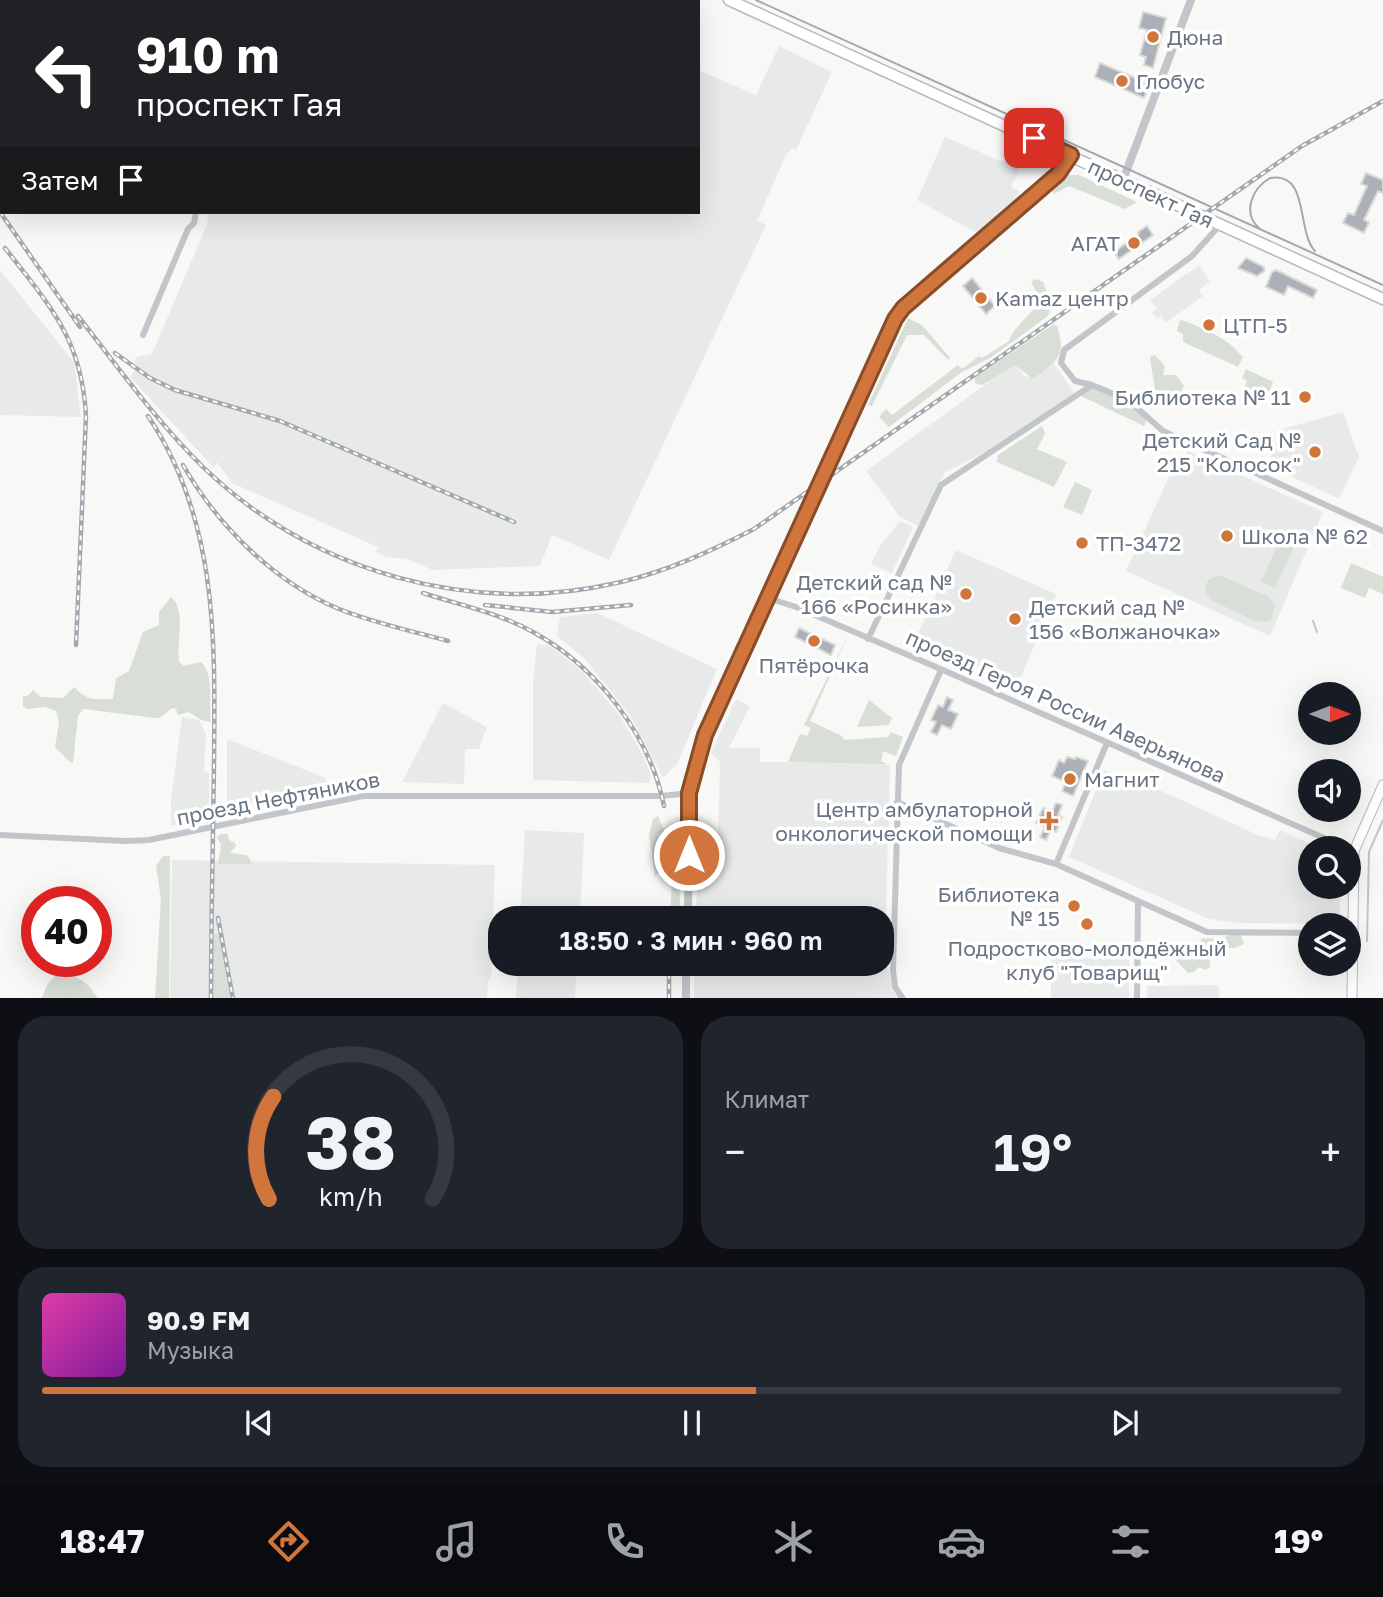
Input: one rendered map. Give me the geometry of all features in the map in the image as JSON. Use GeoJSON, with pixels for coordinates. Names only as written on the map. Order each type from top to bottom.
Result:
{"type":"FeatureCollection","features":[{"type":"Feature","properties":{"kind":"main road","name":"проспект Гая"},"geometry":{"type":"LineString","coordinates":[[729,0],[1383,299]]}},
{"type":"Feature","properties":{"kind":"main road"},"geometry":{"type":"LineString","coordinates":[[1358,836],[1383,785]]}},
{"type":"Feature","properties":{"kind":"main road"},"geometry":{"type":"LineString","coordinates":[[1352,976],[1352,998]]}},
{"type":"Feature","properties":{"kind":"street"},"geometry":{"type":"LineString","coordinates":[[1123,180],[1191,0]]}},
{"type":"Feature","properties":{"kind":"street"},"geometry":{"type":"LineString","coordinates":[[688,906],[689,793],[705,735],[895,319],[903,308],[1043,189],[1071,155]]}},
{"type":"Feature","properties":{"kind":"street"},"geometry":{"type":"LineString","coordinates":[[143,335],[196,214]]}},
{"type":"Feature","properties":{"kind":"street"},"geometry":{"type":"LineString","coordinates":[[1078,397],[1075,381],[1061,363],[1065,350],[1199,251],[1220,225]]}},
{"type":"Feature","properties":{"kind":"street"},"geometry":{"type":"LineString","coordinates":[[1075,381],[1128,400],[1163,430],[1383,531]]}},
{"type":"Feature","properties":{"kind":"street"},"geometry":{"type":"LineString","coordinates":[[869,639],[942,485],[1078,397],[1092,385]]}},
{"type":"Feature","properties":{"kind":"street","name":"проезд Героя России Аверьянова"},"geometry":{"type":"LineString","coordinates":[[768,598],[796,607],[1321,836]]}},
{"type":"Feature","properties":{"kind":"street"},"geometry":{"type":"LineString","coordinates":[[902,998],[895,987],[893,970],[897,802],[902,755],[941,670]]}},
{"type":"Feature","properties":{"kind":"street"},"geometry":{"type":"LineString","coordinates":[[1056,864],[1107,743]]}},
{"type":"Feature","properties":{"kind":"street","name":"проезд Нефтяников"},"geometry":{"type":"LineString","coordinates":[[0,835],[149,840],[331,801],[381,794],[662,796],[689,793]]}},
{"type":"Feature","properties":{"kind":"street"},"geometry":{"type":"LineString","coordinates":[[897,802],[999,848],[1056,864],[1207,932],[1298,933]]}},
{"type":"Feature","properties":{"kind":"street"},"geometry":{"type":"LineString","coordinates":[[1137,998],[1139,902]]}},
{"type":"Feature","properties":{"kind":"street"},"geometry":{"type":"LineString","coordinates":[[686,998],[687,976]]}},
{"type":"Feature","properties":{"kind":"shaded area"},"geometry":{"type":"Polygon","coordinates":[[[779,46],[832,72],[796,150],[792,148],[786,155],[757,221],[766,225],[609,560],[552,535],[540,566],[433,570],[407,559],[386,557],[376,552],[378,547],[232,483],[217,462],[214,468],[130,377],[138,366],[133,361],[137,357],[152,354],[208,222],[207,214],[700,214],[700,71],[756,95],[779,46]]]}},
{"type":"Feature","properties":{"kind":"shaded area"},"geometry":{"type":"Polygon","coordinates":[[[945,137],[1003,162],[1005,158],[1019,170],[1011,187],[1020,192],[1009,211],[980,235],[917,200],[945,137]]]}},
{"type":"Feature","properties":{"kind":"shaded area"},"geometry":{"type":"Polygon","coordinates":[[[1067,175],[1079,175],[1137,202],[1125,209],[1069,186],[1054,194],[1050,188],[1067,175]]]}},
{"type":"Feature","properties":{"kind":"shaded area"},"geometry":{"type":"Polygon","coordinates":[[[1199,265],[1210,281],[1199,290],[1203,296],[1166,323],[1161,316],[1157,319],[1152,312],[1157,309],[1150,300],[1199,265]]]}},
{"type":"Feature","properties":{"kind":"shaded area"},"geometry":{"type":"Polygon","coordinates":[[[0,270],[74,362],[81,417],[0,415],[0,270]]]}},
{"type":"Feature","properties":{"kind":"shaded area"},"geometry":{"type":"Polygon","coordinates":[[[1037,279],[1043,282],[1048,295],[1048,316],[990,358],[962,372],[889,427],[879,417],[886,409],[892,415],[958,365],[962,369],[979,356],[982,358],[1009,341],[1019,325],[1042,301],[1031,282],[1037,279]]]}},
{"type":"Feature","properties":{"kind":"shaded area"},"geometry":{"type":"Polygon","coordinates":[[[908,318],[922,325],[950,358],[948,360],[924,335],[907,335],[872,406],[868,405],[908,318]]]}},
{"type":"Feature","properties":{"kind":"shaded area"},"geometry":{"type":"Polygon","coordinates":[[[1180,320],[1206,330],[1231,345],[1243,357],[1238,367],[1183,342],[1183,334],[1177,331],[1180,320]]]}},
{"type":"Feature","properties":{"kind":"shaded area"},"geometry":{"type":"Polygon","coordinates":[[[1054,324],[1060,336],[1060,352],[1053,363],[1033,379],[1015,365],[982,385],[975,383],[975,377],[1054,324]]]}},
{"type":"Feature","properties":{"kind":"shaded area"},"geometry":{"type":"Polygon","coordinates":[[[1155,355],[1165,366],[1163,375],[1176,375],[1184,386],[1179,395],[1180,399],[1173,406],[1162,405],[1157,401],[1150,359],[1155,355]]]}},
{"type":"Feature","properties":{"kind":"shaded area"},"geometry":{"type":"Polygon","coordinates":[[[1015,363],[1024,376],[1035,377],[1054,363],[1074,393],[990,450],[945,472],[918,526],[900,517],[866,471],[1015,363]]]}},
{"type":"Feature","properties":{"kind":"shaded area"},"geometry":{"type":"Polygon","coordinates":[[[1246,369],[1273,382],[1269,392],[1260,388],[1255,399],[1242,393],[1247,381],[1242,378],[1246,369]]]}},
{"type":"Feature","properties":{"kind":"shaded area"},"geometry":{"type":"Polygon","coordinates":[[[1092,387],[1127,401],[1147,419],[1144,426],[1081,396],[1092,387]]]}},
{"type":"Feature","properties":{"kind":"shaded area","name":"Детский Сад № 215 \"Колосок\""},"geometry":{"type":"Polygon","coordinates":[[[1343,412],[1359,457],[1339,499],[1267,465],[1282,429],[1343,412]]]}},
{"type":"Feature","properties":{"kind":"shaded area"},"geometry":{"type":"Polygon","coordinates":[[[1042,426],[1045,434],[1037,449],[1067,462],[1054,487],[997,462],[998,455],[1042,426]]]}},
{"type":"Feature","properties":{"kind":"shaded area","name":"Школа № 62"},"geometry":{"type":"Polygon","coordinates":[[[1188,451],[1323,512],[1270,636],[1126,571],[1178,457],[1184,460],[1188,451]]]}},
{"type":"Feature","properties":{"kind":"shaded area"},"geometry":{"type":"Polygon","coordinates":[[[1075,482],[1092,490],[1082,515],[1063,507],[1075,482]]]}},
{"type":"Feature","properties":{"kind":"shaded area"},"geometry":{"type":"Polygon","coordinates":[[[900,521],[913,527],[892,573],[871,564],[880,546],[900,521]]]}},
{"type":"Feature","properties":{"kind":"shaded area"},"geometry":{"type":"Polygon","coordinates":[[[1283,534],[1297,540],[1275,588],[1261,582],[1283,534]]]}},
{"type":"Feature","properties":{"kind":"shaded area"},"geometry":{"type":"Polygon","coordinates":[[[956,550],[1056,594],[1018,684],[919,641],[917,636],[956,550]]]}},
{"type":"Feature","properties":{"kind":"shaded area"},"geometry":{"type":"Polygon","coordinates":[[[1351,563],[1383,577],[1383,594],[1369,588],[1365,598],[1341,588],[1351,563]]]}},
{"type":"Feature","properties":{"kind":"shaded area"},"geometry":{"type":"Polygon","coordinates":[[[1222,576],[1269,597],[1275,605],[1272,618],[1267,622],[1255,621],[1213,601],[1205,592],[1207,582],[1213,577],[1222,576]]]}},
{"type":"Feature","properties":{"kind":"shaded area"},"geometry":{"type":"Polygon","coordinates":[[[171,597],[179,610],[179,661],[183,666],[201,662],[205,667],[210,682],[211,722],[201,720],[189,712],[178,715],[176,709],[172,708],[160,718],[83,709],[78,716],[73,763],[70,762],[55,747],[59,722],[56,711],[45,707],[27,709],[23,706],[23,697],[33,690],[41,697],[63,698],[74,687],[91,698],[113,699],[116,678],[129,671],[143,632],[159,625],[159,612],[171,597]]]}},
{"type":"Feature","properties":{"kind":"shaded area"},"geometry":{"type":"Polygon","coordinates":[[[597,613],[717,669],[677,764],[663,778],[629,714],[585,659],[557,636],[560,617],[597,613]]]}},
{"type":"Feature","properties":{"kind":"shaded area"},"geometry":{"type":"Polygon","coordinates":[[[848,635],[810,721],[842,736],[844,740],[888,737],[891,732],[903,737],[896,756],[883,751],[881,761],[887,764],[788,762],[800,734],[807,736],[811,728],[804,725],[848,635]]]}},
{"type":"Feature","properties":{"kind":"shaded area"},"geometry":{"type":"Polygon","coordinates":[[[537,644],[550,646],[582,671],[618,713],[644,757],[650,773],[650,783],[533,780],[533,682],[537,644]]]}},
{"type":"Feature","properties":{"kind":"shaded area"},"geometry":{"type":"Polygon","coordinates":[[[736,699],[750,706],[729,748],[760,748],[760,762],[879,763],[890,766],[886,906],[696,906],[697,880],[717,875],[720,762],[711,753],[736,699]]]}},
{"type":"Feature","properties":{"kind":"shaded area"},"geometry":{"type":"Polygon","coordinates":[[[869,700],[892,718],[889,725],[857,727],[869,700]]]}},
{"type":"Feature","properties":{"kind":"shaded area"},"geometry":{"type":"Polygon","coordinates":[[[443,703],[487,727],[479,749],[465,749],[464,784],[402,782],[443,703]]]}},
{"type":"Feature","properties":{"kind":"shaded area"},"geometry":{"type":"Polygon","coordinates":[[[182,717],[199,720],[206,733],[204,772],[209,773],[209,819],[171,826],[171,800],[182,717]]]}},
{"type":"Feature","properties":{"kind":"shaded area"},"geometry":{"type":"Polygon","coordinates":[[[227,739],[326,778],[327,797],[227,803],[227,739]]]}},
{"type":"Feature","properties":{"kind":"shaded area"},"geometry":{"type":"Polygon","coordinates":[[[1104,770],[1144,787],[1146,784],[1258,835],[1275,840],[1280,830],[1298,838],[1298,899],[1340,899],[1340,913],[1298,913],[1298,924],[1238,923],[1209,919],[1069,857],[1104,770]]]}},
{"type":"Feature","properties":{"kind":"shaded area"},"geometry":{"type":"Polygon","coordinates":[[[658,816],[666,835],[665,867],[655,876],[649,835],[653,819],[658,816]]]}},
{"type":"Feature","properties":{"kind":"shaded area"},"geometry":{"type":"Polygon","coordinates":[[[525,830],[584,833],[581,906],[521,906],[525,830]]]}},
{"type":"Feature","properties":{"kind":"shaded area"},"geometry":{"type":"Polygon","coordinates":[[[228,834],[229,840],[235,843],[236,846],[230,853],[247,855],[250,864],[218,864],[221,845],[217,837],[228,834]]]}},
{"type":"Feature","properties":{"kind":"shaded area"},"geometry":{"type":"Polygon","coordinates":[[[673,837],[679,853],[680,906],[671,906],[673,837]]]}},
{"type":"Feature","properties":{"kind":"shaded area"},"geometry":{"type":"Polygon","coordinates":[[[163,856],[170,856],[169,998],[155,998],[161,899],[156,866],[163,856]]]}},
{"type":"Feature","properties":{"kind":"shaded area"},"geometry":{"type":"Polygon","coordinates":[[[172,860],[495,865],[494,906],[488,906],[488,976],[491,976],[488,980],[487,998],[170,998],[172,860]]]}},
{"type":"Feature","properties":{"kind":"shaded area"},"geometry":{"type":"Polygon","coordinates":[[[1234,933],[1241,935],[1244,944],[1235,948],[1211,949],[1210,967],[1205,970],[1199,967],[1188,973],[1173,957],[1173,950],[1191,950],[1203,938],[1221,939],[1234,933]]]}},
{"type":"Feature","properties":{"kind":"shaded area"},"geometry":{"type":"Polygon","coordinates":[[[215,934],[218,934],[230,998],[213,998],[215,934]]]}},
{"type":"Feature","properties":{"kind":"shaded area"},"geometry":{"type":"Polygon","coordinates":[[[1051,958],[1129,959],[1129,998],[1051,998],[1051,958]]]}},
{"type":"Feature","properties":{"kind":"shaded area"},"geometry":{"type":"Polygon","coordinates":[[[517,976],[576,976],[575,998],[516,998],[517,976]]]}},
{"type":"Feature","properties":{"kind":"shaded area"},"geometry":{"type":"Polygon","coordinates":[[[695,976],[890,976],[892,990],[899,998],[694,998],[695,976]]]}},
{"type":"Feature","properties":{"kind":"shaded area"},"geometry":{"type":"Polygon","coordinates":[[[54,977],[76,977],[89,986],[99,998],[42,998],[54,977]]]}},
{"type":"Feature","properties":{"kind":"shaded area"},"geometry":{"type":"Polygon","coordinates":[[[1219,985],[1219,998],[1147,998],[1147,986],[1219,985]]]}},
{"type":"Feature","properties":{"kind":"building","name":"Дюна"},"geometry":{"type":"Polygon","coordinates":[[[1143,12],[1166,18],[1153,68],[1144,65],[1146,57],[1140,55],[1147,30],[1139,28],[1143,12]]]}},
{"type":"Feature","properties":{"kind":"building","name":"Глобус"},"geometry":{"type":"Polygon","coordinates":[[[1100,63],[1150,84],[1144,98],[1095,77],[1100,63]]]}},
{"type":"Feature","properties":{"kind":"building"},"geometry":{"type":"Polygon","coordinates":[[[1366,173],[1383,180],[1383,193],[1378,191],[1364,220],[1369,222],[1364,233],[1343,223],[1348,213],[1354,215],[1367,186],[1361,184],[1366,173]]]}},
{"type":"Feature","properties":{"kind":"building","name":"АГАТ"},"geometry":{"type":"Polygon","coordinates":[[[1147,226],[1153,235],[1119,259],[1114,252],[1147,226]]]}},
{"type":"Feature","properties":{"kind":"building"},"geometry":{"type":"Polygon","coordinates":[[[1246,258],[1264,267],[1264,271],[1257,276],[1238,268],[1246,258]]]}},
{"type":"Feature","properties":{"kind":"building"},"geometry":{"type":"Polygon","coordinates":[[[1276,270],[1317,290],[1313,298],[1288,286],[1284,295],[1266,287],[1272,272],[1276,270]]]}},
{"type":"Feature","properties":{"kind":"building","name":"Kamaz центр"},"geometry":{"type":"Polygon","coordinates":[[[972,278],[995,306],[986,314],[963,286],[972,278]]]}},
{"type":"Feature","properties":{"kind":"building","name":"Пятёрочка"},"geometry":{"type":"Polygon","coordinates":[[[799,628],[835,645],[831,655],[795,637],[799,628]]]}},
{"type":"Feature","properties":{"kind":"building"},"geometry":{"type":"Polygon","coordinates":[[[947,697],[953,700],[948,710],[958,714],[951,729],[942,725],[937,735],[931,732],[936,722],[931,720],[938,705],[943,707],[947,697]]]}},
{"type":"Feature","properties":{"kind":"building","name":"Магнит"},"geometry":{"type":"Polygon","coordinates":[[[1067,757],[1088,761],[1073,796],[1062,791],[1066,782],[1052,776],[1059,760],[1064,763],[1067,757]]]}},
{"type":"Feature","properties":{"kind":"building","name":"Центр амбулаторной онкологической помощи"},"geometry":{"type":"Polygon","coordinates":[[[1056,803],[1062,805],[1058,815],[1062,817],[1056,832],[1051,830],[1046,840],[1040,837],[1045,827],[1036,823],[1043,808],[1052,812],[1056,803]]]}},
{"type":"Feature","properties":{"kind":"waterway"},"geometry":{"type":"LineString","coordinates":[[1313,621],[1317,632]]}},
{"type":"Feature","properties":{"kind":"waterway"},"geometry":{"type":"LineString","coordinates":[[1367,941],[1369,852],[1383,820]]}},
{"type":"Feature","properties":{"kind":"tram line"},"geometry":{"type":"LineString","coordinates":[[756,0],[1383,285]]}},
{"type":"Feature","properties":{"kind":"tram line"},"geometry":{"type":"LineString","coordinates":[[1260,229],[1251,216],[1254,195],[1270,178],[1283,178],[1297,193],[1309,242],[1315,251]]}},
{"type":"Feature","properties":{"kind":"railway"},"geometry":{"type":"LineString","coordinates":[[78,316],[186,450],[246,504],[294,535],[344,559],[397,577],[452,589],[508,594],[565,591],[621,582],[705,553],[754,529],[1302,146],[1383,101]]}},
{"type":"Feature","properties":{"kind":"railway"},"geometry":{"type":"LineString","coordinates":[[1,214],[80,327]]}},
{"type":"Feature","properties":{"kind":"railway"},"geometry":{"type":"LineString","coordinates":[[5,248],[61,325],[78,365],[83,389],[86,416],[76,645]]}},
{"type":"Feature","properties":{"kind":"railway"},"geometry":{"type":"LineString","coordinates":[[115,353],[150,378],[175,390],[280,421],[514,522]]}},
{"type":"Feature","properties":{"kind":"railway"},"geometry":{"type":"LineString","coordinates":[[148,416],[171,456],[188,498],[208,585],[214,674],[211,998]]}},
{"type":"Feature","properties":{"kind":"railway"},"geometry":{"type":"LineString","coordinates":[[183,465],[197,488],[231,530],[270,568],[292,584],[315,598],[352,614],[448,641]]}},
{"type":"Feature","properties":{"kind":"railway"},"geometry":{"type":"LineString","coordinates":[[423,593],[520,625],[578,664],[599,684],[633,729],[647,754],[664,806]]}},
{"type":"Feature","properties":{"kind":"railway"},"geometry":{"type":"LineString","coordinates":[[485,605],[552,612],[631,605]]}},
{"type":"Feature","properties":{"kind":"railway"},"geometry":{"type":"LineString","coordinates":[[218,918],[233,998]]}},
{"type":"Feature","properties":{"kind":"railway"},"geometry":{"type":"LineString","coordinates":[[669,976],[669,998]]}},
{"type":"Feature","properties":{"kind":"place","name":"Дюна"},"geometry":{"type":"Point","coordinates":[1153,37]}},
{"type":"Feature","properties":{"kind":"place","name":"Глобус"},"geometry":{"type":"Point","coordinates":[1122,81]}},
{"type":"Feature","properties":{"kind":"place","name":"АГАТ"},"geometry":{"type":"Point","coordinates":[1134,243]}},
{"type":"Feature","properties":{"kind":"place","name":"Kamaz центр"},"geometry":{"type":"Point","coordinates":[981,298]}},
{"type":"Feature","properties":{"kind":"place","name":"ЦТП-5"},"geometry":{"type":"Point","coordinates":[1209,325]}},
{"type":"Feature","properties":{"kind":"place","name":"Библиотека № 11"},"geometry":{"type":"Point","coordinates":[1305,397]}},
{"type":"Feature","properties":{"kind":"place","name":"Детский Сад № 215 \"Колосок\""},"geometry":{"type":"Point","coordinates":[1315,452]}},
{"type":"Feature","properties":{"kind":"place","name":"Школа № 62"},"geometry":{"type":"Point","coordinates":[1227,536]}},
{"type":"Feature","properties":{"kind":"place","name":"ТП-3472"},"geometry":{"type":"Point","coordinates":[1082,543]}},
{"type":"Feature","properties":{"kind":"place","name":"Детский сад № 166 «Росинка»"},"geometry":{"type":"Point","coordinates":[966,594]}},
{"type":"Feature","properties":{"kind":"place","name":"Детский сад № 156 «Волжаночка»"},"geometry":{"type":"Point","coordinates":[1015,619]}},
{"type":"Feature","properties":{"kind":"place","name":"Пятёрочка"},"geometry":{"type":"Point","coordinates":[814,641]}},
{"type":"Feature","properties":{"kind":"place","name":"Магнит"},"geometry":{"type":"Point","coordinates":[1070,779]}},
{"type":"Feature","properties":{"kind":"place","name":"Центр амбулаторной онкологической помощи"},"geometry":{"type":"Point","coordinates":[1049,821]}},
{"type":"Feature","properties":{"kind":"place","name":"Библиотека № 15"},"geometry":{"type":"Point","coordinates":[1074,906]}},
{"type":"Feature","properties":{"kind":"place","name":"Подростково-молодёжный клуб \"Товарищ\""},"geometry":{"type":"Point","coordinates":[1087,924]}},
{"type":"Feature","properties":{"kind":"route"},"geometry":{"type":"LineString","coordinates":[[689,855],[689,793],[705,735],[895,319],[903,308],[1058,174],[1071,155],[1034,138]]}}]}
